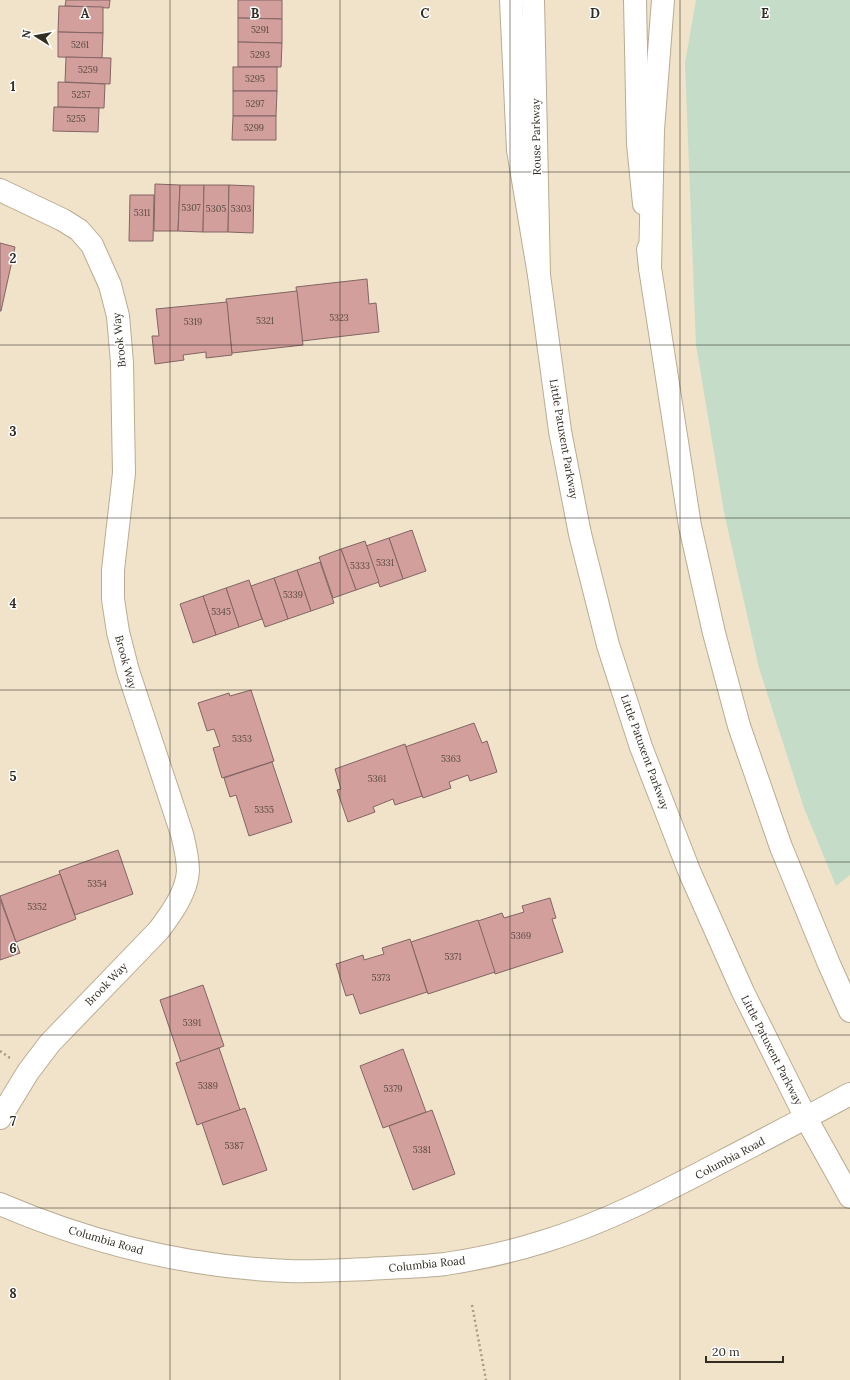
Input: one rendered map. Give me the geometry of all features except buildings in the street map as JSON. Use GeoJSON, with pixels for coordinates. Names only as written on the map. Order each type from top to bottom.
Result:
{"type":"FeatureCollection","features":[{"type":"Feature","properties":{"kind":"main road"},"geometry":{"type":"LineString","coordinates":[[511,0],[518,150],[539,275]]}},
{"type":"Feature","properties":{"kind":"main road","name":"Rouse Parkway"},"geometry":{"type":"LineString","coordinates":[[533,0],[539,275]]}},
{"type":"Feature","properties":{"kind":"main road"},"geometry":{"type":"LineString","coordinates":[[635,0],[638,144],[650,268],[690,526],[714,633],[739,726],[781,847],[850,1011]]}},
{"type":"Feature","properties":{"kind":"main road"},"geometry":{"type":"LineString","coordinates":[[650,268],[653,130],[664,0]]}},
{"type":"Feature","properties":{"kind":"main road","name":"Brook Way"},"geometry":{"type":"LineString","coordinates":[[0,190],[62,220],[79,230],[92,245],[110,285],[118,324],[122,363],[124,473],[113,570],[113,599],[118,632],[128,671],[182,834],[187,853],[188,872],[182,892],[173,911],[164,924],[50,1043],[28,1072],[0,1118]]}},
{"type":"Feature","properties":{"kind":"main road","name":"Little Patuxent Parkway"},"geometry":{"type":"LineString","coordinates":[[539,275],[560,431],[580,534],[610,652],[641,747],[690,873],[743,992],[806,1118],[850,1197]]}},
{"type":"Feature","properties":{"kind":"main road","name":"Columbia Road"},"geometry":{"type":"LineString","coordinates":[[0,1204],[27,1216],[89,1236],[156,1254],[232,1267],[290,1271],[392,1268],[444,1264],[495,1255],[536,1244],[600,1222],[662,1193],[850,1094]]}},
{"type":"Feature","properties":{"kind":"path"},"geometry":{"type":"LineString","coordinates":[[472,1305],[486,1380]]}},
{"type":"Feature","properties":{"kind":"green space"},"geometry":{"type":"Polygon","coordinates":[[[696,0],[850,0],[850,875],[836,886],[804,808],[759,668],[724,512],[696,345],[685,63],[696,0]]]}}]}
